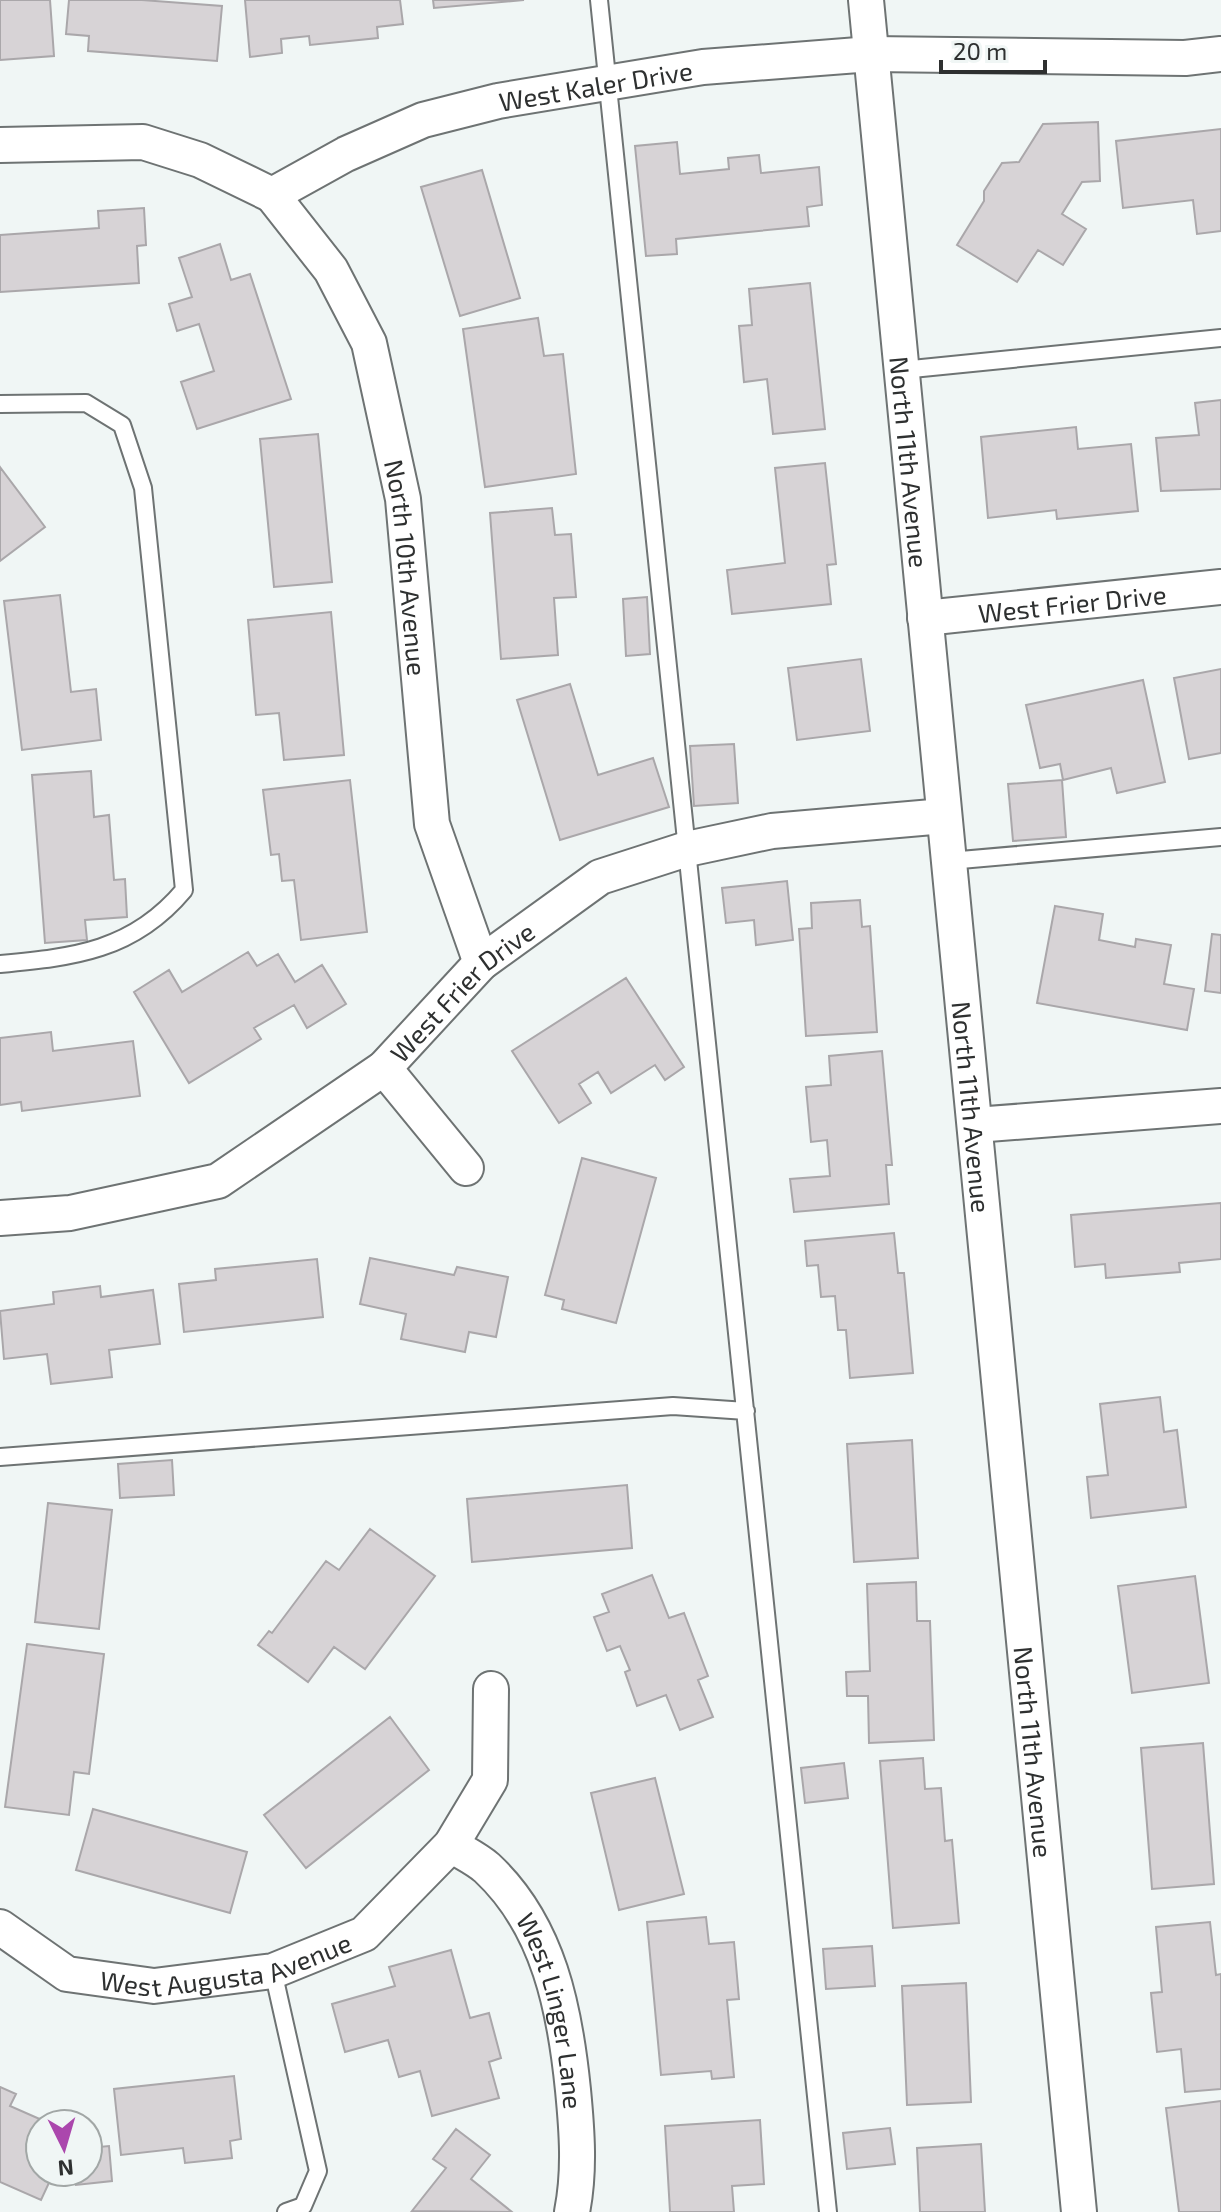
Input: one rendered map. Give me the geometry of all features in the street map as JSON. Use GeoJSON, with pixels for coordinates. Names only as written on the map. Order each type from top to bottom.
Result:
{"type":"FeatureCollection","features":[{"type":"Feature","properties":{"kind":"street","name":"North 11th Avenue"},"geometry":{"type":"LineString","coordinates":[[866,0],[1079,2212]]}},
{"type":"Feature","properties":{"kind":"street","name":"West Kaler Drive"},"geometry":{"type":"LineString","coordinates":[[272,195],[346,154],[423,120],[498,101],[703,67],[871,54],[1185,58],[1221,54]]}},
{"type":"Feature","properties":{"kind":"street"},"geometry":{"type":"LineString","coordinates":[[0,145],[143,142],[200,160],[272,195]]}},
{"type":"Feature","properties":{"kind":"street","name":"North 10th Avenue"},"geometry":{"type":"LineString","coordinates":[[272,195],[331,270],[369,343],[403,499],[432,824],[481,963]]}},
{"type":"Feature","properties":{"kind":"street","name":"West Frier Drive"},"geometry":{"type":"LineString","coordinates":[[925,618],[1221,587]]}},
{"type":"Feature","properties":{"kind":"street","name":"West Frier Drive"},"geometry":{"type":"LineString","coordinates":[[0,1218],[70,1213],[218,1181],[384,1068],[481,963],[600,877],[687,849],[772,831],[944,816]]}},
{"type":"Feature","properties":{"kind":"street"},"geometry":{"type":"LineString","coordinates":[[384,1068],[466,1168]]}},
{"type":"Feature","properties":{"kind":"street"},"geometry":{"type":"LineString","coordinates":[[975,1125],[1221,1106]]}},
{"type":"Feature","properties":{"kind":"street","name":"West Augusta Avenue"},"geometry":{"type":"LineString","coordinates":[[0,1927],[67,1974],[154,1986],[273,1971],[364,1934],[451,1845],[490,1780],[491,1689]]}},
{"type":"Feature","properties":{"kind":"street","name":"West Linger Lane"},"geometry":{"type":"LineString","coordinates":[[451,1845],[486,1867],[515,1902],[541,1942],[558,1989],[569,2046],[578,2138],[572,2212]]}},
{"type":"Feature","properties":{"kind":"lane"},"geometry":{"type":"LineString","coordinates":[[599,0],[828,2212]]}},
{"type":"Feature","properties":{"kind":"lane"},"geometry":{"type":"LineString","coordinates":[[902,370],[1221,338]]}},
{"type":"Feature","properties":{"kind":"lane"},"geometry":{"type":"LineString","coordinates":[[0,404],[86,403],[122,425],[143,488],[184,890],[167,911],[102,949],[78,957],[0,964]]}},
{"type":"Feature","properties":{"kind":"lane"},"geometry":{"type":"LineString","coordinates":[[949,861],[1221,837]]}},
{"type":"Feature","properties":{"kind":"lane"},"geometry":{"type":"LineString","coordinates":[[0,1457],[673,1406],[746,1411]]}},
{"type":"Feature","properties":{"kind":"lane"},"geometry":{"type":"LineString","coordinates":[[273,1971],[318,2171],[303,2206],[286,2212]]}},
{"type":"Feature","properties":{"kind":"building"},"geometry":{"type":"Polygon","coordinates":[[[0,0],[50,0],[54,56],[0,60],[0,0]]]}},
{"type":"Feature","properties":{"kind":"building"},"geometry":{"type":"Polygon","coordinates":[[[69,0],[142,0],[222,6],[217,61],[88,51],[89,36],[66,34],[69,0]]]}},
{"type":"Feature","properties":{"kind":"building"},"geometry":{"type":"Polygon","coordinates":[[[245,0],[400,0],[403,24],[377,27],[378,38],[310,45],[309,36],[281,39],[282,53],[250,57],[245,0]]]}},
{"type":"Feature","properties":{"kind":"building"},"geometry":{"type":"Polygon","coordinates":[[[433,0],[524,0],[434,8],[433,0]]]}},
{"type":"Feature","properties":{"kind":"building"},"geometry":{"type":"Polygon","coordinates":[[[1098,122],[1100,181],[1082,182],[1062,214],[1086,229],[1063,265],[1038,250],[1017,282],[957,245],[984,201],[984,191],[1002,163],[1019,162],[1043,124],[1098,122]]]}},
{"type":"Feature","properties":{"kind":"building"},"geometry":{"type":"Polygon","coordinates":[[[1221,129],[1221,231],[1197,234],[1193,200],[1123,208],[1116,141],[1221,129]]]}},
{"type":"Feature","properties":{"kind":"building"},"geometry":{"type":"Polygon","coordinates":[[[677,142],[680,174],[729,169],[728,158],[759,155],[761,173],[819,167],[822,205],[807,207],[809,226],[676,239],[677,254],[646,256],[635,146],[677,142]]]}},
{"type":"Feature","properties":{"kind":"building"},"geometry":{"type":"Polygon","coordinates":[[[482,170],[520,298],[460,316],[421,187],[482,170]]]}},
{"type":"Feature","properties":{"kind":"building"},"geometry":{"type":"Polygon","coordinates":[[[144,208],[146,245],[137,246],[139,283],[0,292],[0,235],[99,228],[98,211],[144,208]]]}},
{"type":"Feature","properties":{"kind":"building"},"geometry":{"type":"Polygon","coordinates":[[[220,244],[231,280],[250,274],[291,399],[197,429],[181,382],[214,371],[199,324],[177,331],[169,304],[192,297],[179,258],[220,244]]]}},
{"type":"Feature","properties":{"kind":"building"},"geometry":{"type":"Polygon","coordinates":[[[810,283],[825,429],[773,434],[767,379],[744,382],[739,326],[752,325],[749,289],[810,283]]]}},
{"type":"Feature","properties":{"kind":"building"},"geometry":{"type":"Polygon","coordinates":[[[538,318],[544,356],[563,354],[576,474],[485,487],[463,329],[538,318]]]}},
{"type":"Feature","properties":{"kind":"building"},"geometry":{"type":"Polygon","coordinates":[[[1221,400],[1221,489],[1161,491],[1156,438],[1199,435],[1195,403],[1221,400]]]}},
{"type":"Feature","properties":{"kind":"building"},"geometry":{"type":"Polygon","coordinates":[[[1076,427],[1078,449],[1131,444],[1138,511],[1057,519],[1056,510],[988,518],[981,437],[1076,427]]]}},
{"type":"Feature","properties":{"kind":"building"},"geometry":{"type":"Polygon","coordinates":[[[318,434],[332,582],[274,587],[260,439],[318,434]]]}},
{"type":"Feature","properties":{"kind":"building"},"geometry":{"type":"Polygon","coordinates":[[[825,463],[836,564],[827,565],[831,604],[732,614],[727,570],[785,563],[775,468],[825,463]]]}},
{"type":"Feature","properties":{"kind":"building"},"geometry":{"type":"Polygon","coordinates":[[[0,467],[45,527],[0,561],[0,467]]]}},
{"type":"Feature","properties":{"kind":"building"},"geometry":{"type":"Polygon","coordinates":[[[552,508],[555,535],[571,534],[576,597],[554,598],[558,655],[501,659],[490,513],[552,508]]]}},
{"type":"Feature","properties":{"kind":"building"},"geometry":{"type":"Polygon","coordinates":[[[60,595],[71,692],[96,689],[101,740],[22,750],[4,601],[60,595]]]}},
{"type":"Feature","properties":{"kind":"building"},"geometry":{"type":"Polygon","coordinates":[[[647,597],[650,654],[626,656],[623,599],[647,597]]]}},
{"type":"Feature","properties":{"kind":"building"},"geometry":{"type":"Polygon","coordinates":[[[331,612],[344,755],[284,760],[279,713],[256,715],[248,620],[331,612]]]}},
{"type":"Feature","properties":{"kind":"building"},"geometry":{"type":"Polygon","coordinates":[[[861,659],[870,731],[797,740],[788,668],[861,659]]]}},
{"type":"Feature","properties":{"kind":"building"},"geometry":{"type":"Polygon","coordinates":[[[1221,669],[1221,753],[1189,759],[1174,678],[1221,669]]]}},
{"type":"Feature","properties":{"kind":"building"},"geometry":{"type":"Polygon","coordinates":[[[1143,680],[1165,782],[1117,793],[1111,768],[1063,780],[1060,764],[1040,768],[1026,705],[1143,680]]]}},
{"type":"Feature","properties":{"kind":"building"},"geometry":{"type":"Polygon","coordinates":[[[570,684],[598,775],[653,758],[669,807],[560,840],[517,700],[570,684]]]}},
{"type":"Feature","properties":{"kind":"building"},"geometry":{"type":"Polygon","coordinates":[[[734,744],[738,803],[694,806],[690,746],[734,744]]]}},
{"type":"Feature","properties":{"kind":"building"},"geometry":{"type":"Polygon","coordinates":[[[91,771],[94,817],[109,815],[114,880],[125,879],[127,917],[85,920],[87,940],[45,943],[32,775],[91,771]]]}},
{"type":"Feature","properties":{"kind":"building"},"geometry":{"type":"Polygon","coordinates":[[[350,780],[367,932],[301,940],[294,880],[282,881],[279,854],[271,855],[263,790],[350,780]]]}},
{"type":"Feature","properties":{"kind":"building"},"geometry":{"type":"Polygon","coordinates":[[[1062,780],[1066,837],[1013,841],[1008,784],[1062,780]]]}},
{"type":"Feature","properties":{"kind":"building"},"geometry":{"type":"Polygon","coordinates":[[[787,881],[793,940],[756,945],[754,920],[726,923],[722,888],[787,881]]]}},
{"type":"Feature","properties":{"kind":"building"},"geometry":{"type":"Polygon","coordinates":[[[860,900],[862,927],[870,926],[877,1032],[806,1036],[799,929],[812,928],[811,903],[860,900]]]}},
{"type":"Feature","properties":{"kind":"building"},"geometry":{"type":"Polygon","coordinates":[[[1055,906],[1103,914],[1099,940],[1135,947],[1136,939],[1171,945],[1164,984],[1194,989],[1187,1030],[1037,1003],[1055,906]]]}},
{"type":"Feature","properties":{"kind":"building"},"geometry":{"type":"Polygon","coordinates":[[[1212,934],[1221,935],[1221,993],[1205,991],[1212,934]]]}},
{"type":"Feature","properties":{"kind":"building"},"geometry":{"type":"Polygon","coordinates":[[[248,952],[257,966],[278,954],[295,982],[322,965],[346,1004],[307,1028],[294,1005],[254,1028],[261,1039],[189,1083],[134,992],[169,970],[182,992],[248,952]]]}},
{"type":"Feature","properties":{"kind":"building"},"geometry":{"type":"Polygon","coordinates":[[[626,978],[684,1067],[665,1080],[655,1065],[611,1093],[598,1072],[579,1084],[591,1103],[559,1123],[512,1051],[626,978]]]}},
{"type":"Feature","properties":{"kind":"building"},"geometry":{"type":"Polygon","coordinates":[[[51,1032],[53,1051],[133,1041],[140,1096],[22,1111],[21,1102],[0,1105],[0,1038],[51,1032]]]}},
{"type":"Feature","properties":{"kind":"building"},"geometry":{"type":"Polygon","coordinates":[[[882,1051],[892,1165],[886,1165],[889,1204],[794,1212],[790,1179],[830,1176],[827,1140],[811,1142],[806,1087],[831,1085],[829,1056],[882,1051]]]}},
{"type":"Feature","properties":{"kind":"building"},"geometry":{"type":"Polygon","coordinates":[[[582,1158],[656,1178],[616,1323],[562,1309],[564,1300],[545,1295],[582,1158]]]}},
{"type":"Feature","properties":{"kind":"building"},"geometry":{"type":"Polygon","coordinates":[[[1221,1203],[1221,1259],[1179,1263],[1180,1272],[1106,1278],[1105,1264],[1075,1267],[1071,1215],[1221,1203]]]}},
{"type":"Feature","properties":{"kind":"building"},"geometry":{"type":"Polygon","coordinates":[[[894,1233],[898,1273],[904,1273],[913,1373],[850,1378],[846,1330],[838,1330],[835,1296],[821,1297],[818,1265],[807,1266],[805,1241],[894,1233]]]}},
{"type":"Feature","properties":{"kind":"building"},"geometry":{"type":"Polygon","coordinates":[[[370,1258],[454,1275],[457,1267],[508,1277],[496,1337],[469,1332],[465,1352],[401,1339],[406,1314],[360,1304],[370,1258]]]}},
{"type":"Feature","properties":{"kind":"building"},"geometry":{"type":"Polygon","coordinates":[[[317,1259],[323,1317],[184,1332],[179,1284],[216,1280],[215,1269],[317,1259]]]}},
{"type":"Feature","properties":{"kind":"building"},"geometry":{"type":"Polygon","coordinates":[[[100,1286],[101,1297],[153,1290],[160,1344],[109,1350],[112,1377],[51,1384],[47,1354],[4,1359],[0,1311],[54,1304],[53,1292],[100,1286]]]}},
{"type":"Feature","properties":{"kind":"building"},"geometry":{"type":"Polygon","coordinates":[[[1160,1397],[1164,1432],[1177,1430],[1186,1507],[1091,1518],[1087,1477],[1108,1475],[1100,1404],[1160,1397]]]}},
{"type":"Feature","properties":{"kind":"building"},"geometry":{"type":"Polygon","coordinates":[[[912,1440],[918,1558],[854,1562],[847,1444],[912,1440]]]}},
{"type":"Feature","properties":{"kind":"building"},"geometry":{"type":"Polygon","coordinates":[[[172,1460],[174,1495],[120,1498],[118,1464],[172,1460]]]}},
{"type":"Feature","properties":{"kind":"building"},"geometry":{"type":"Polygon","coordinates":[[[627,1485],[632,1548],[472,1562],[467,1499],[627,1485]]]}},
{"type":"Feature","properties":{"kind":"building"},"geometry":{"type":"Polygon","coordinates":[[[48,1503],[112,1510],[99,1629],[35,1622],[48,1503]]]}},
{"type":"Feature","properties":{"kind":"building"},"geometry":{"type":"Polygon","coordinates":[[[370,1529],[435,1576],[365,1669],[334,1647],[308,1682],[258,1645],[269,1631],[272,1633],[326,1561],[339,1570],[370,1529]]]}},
{"type":"Feature","properties":{"kind":"building"},"geometry":{"type":"Polygon","coordinates":[[[652,1575],[669,1618],[684,1613],[708,1676],[698,1680],[713,1717],[680,1730],[666,1695],[637,1706],[625,1672],[630,1670],[620,1646],[607,1651],[594,1617],[609,1612],[602,1594],[652,1575]]]}},
{"type":"Feature","properties":{"kind":"building"},"geometry":{"type":"Polygon","coordinates":[[[1195,1576],[1209,1683],[1132,1693],[1118,1586],[1195,1576]]]}},
{"type":"Feature","properties":{"kind":"building"},"geometry":{"type":"Polygon","coordinates":[[[916,1582],[917,1621],[930,1621],[934,1740],[869,1743],[868,1696],[847,1696],[846,1672],[870,1671],[867,1584],[916,1582]]]}},
{"type":"Feature","properties":{"kind":"building"},"geometry":{"type":"Polygon","coordinates":[[[27,1644],[104,1654],[89,1774],[74,1772],[69,1815],[5,1807],[27,1644]]]}},
{"type":"Feature","properties":{"kind":"building"},"geometry":{"type":"Polygon","coordinates":[[[390,1717],[429,1770],[306,1868],[264,1815],[390,1717]]]}},
{"type":"Feature","properties":{"kind":"building"},"geometry":{"type":"Polygon","coordinates":[[[1203,1743],[1214,1884],[1152,1889],[1141,1748],[1203,1743]]]}},
{"type":"Feature","properties":{"kind":"building"},"geometry":{"type":"Polygon","coordinates":[[[923,1758],[925,1789],[941,1788],[945,1841],[952,1840],[959,1923],[893,1928],[880,1761],[923,1758]]]}},
{"type":"Feature","properties":{"kind":"building"},"geometry":{"type":"Polygon","coordinates":[[[844,1763],[848,1798],[805,1803],[801,1768],[844,1763]]]}},
{"type":"Feature","properties":{"kind":"building"},"geometry":{"type":"Polygon","coordinates":[[[655,1778],[684,1894],[619,1910],[591,1793],[655,1778]]]}},
{"type":"Feature","properties":{"kind":"building"},"geometry":{"type":"Polygon","coordinates":[[[93,1809],[247,1852],[230,1913],[76,1870],[93,1809]]]}},
{"type":"Feature","properties":{"kind":"building"},"geometry":{"type":"Polygon","coordinates":[[[706,1917],[709,1944],[734,1942],[739,1999],[727,2000],[734,2077],[712,2079],[711,2071],[661,2075],[647,1922],[706,1917]]]}},
{"type":"Feature","properties":{"kind":"building"},"geometry":{"type":"Polygon","coordinates":[[[1210,1922],[1216,1975],[1221,1974],[1221,2089],[1185,2092],[1181,2049],[1157,2052],[1151,1993],[1162,1992],[1156,1927],[1210,1922]]]}},
{"type":"Feature","properties":{"kind":"building"},"geometry":{"type":"Polygon","coordinates":[[[872,1946],[875,1986],[826,1989],[823,1949],[872,1946]]]}},
{"type":"Feature","properties":{"kind":"building"},"geometry":{"type":"Polygon","coordinates":[[[451,1950],[470,2018],[489,2013],[501,2058],[489,2062],[499,2098],[432,2116],[420,2071],[399,2077],[388,2040],[345,2052],[332,2004],[395,1986],[389,1967],[451,1950]]]}},
{"type":"Feature","properties":{"kind":"building"},"geometry":{"type":"Polygon","coordinates":[[[966,1983],[971,2102],[907,2105],[902,1986],[966,1983]]]}},
{"type":"Feature","properties":{"kind":"building"},"geometry":{"type":"Polygon","coordinates":[[[234,2076],[241,2139],[230,2141],[232,2158],[185,2163],[183,2148],[121,2155],[114,2089],[234,2076]]]}},
{"type":"Feature","properties":{"kind":"building"},"geometry":{"type":"Polygon","coordinates":[[[0,2087],[16,2094],[10,2106],[24,2112],[24,2188],[47,2188],[41,2200],[0,2182],[0,2087]]]}},
{"type":"Feature","properties":{"kind":"building"},"geometry":{"type":"Polygon","coordinates":[[[1221,2101],[1221,2212],[1179,2212],[1166,2108],[1221,2101]]]}},
{"type":"Feature","properties":{"kind":"building"},"geometry":{"type":"Polygon","coordinates":[[[760,2120],[764,2184],[732,2186],[734,2212],[670,2212],[665,2126],[760,2120]]]}},
{"type":"Feature","properties":{"kind":"building"},"geometry":{"type":"Polygon","coordinates":[[[890,2128],[895,2164],[847,2169],[843,2133],[890,2128]]]}},
{"type":"Feature","properties":{"kind":"building"},"geometry":{"type":"Polygon","coordinates":[[[456,2129],[490,2155],[471,2179],[512,2212],[412,2211],[446,2168],[433,2159],[456,2129]]]}},
{"type":"Feature","properties":{"kind":"building"},"geometry":{"type":"Polygon","coordinates":[[[981,2144],[985,2212],[920,2212],[917,2148],[981,2144]]]}},
{"type":"Feature","properties":{"kind":"building"},"geometry":{"type":"Polygon","coordinates":[[[104,2146],[109,2146],[112,2181],[104,2182],[104,2146]]]}}]}
